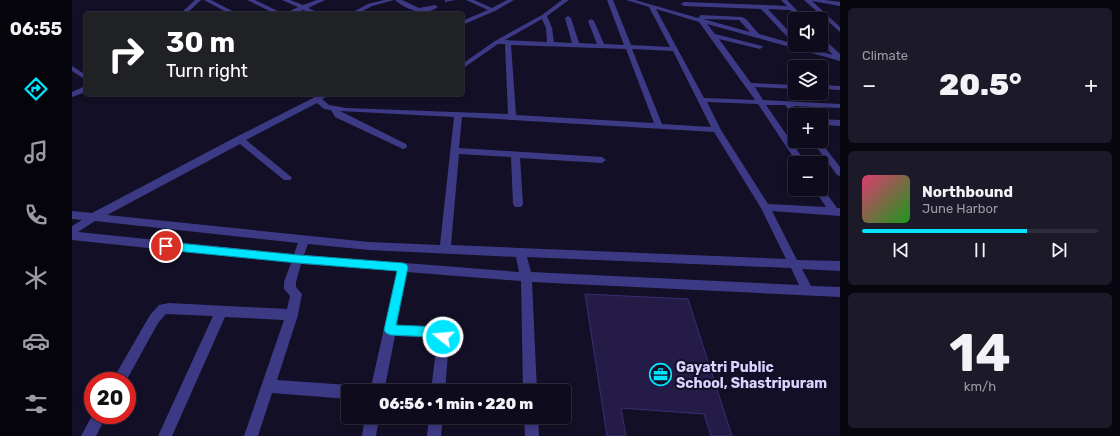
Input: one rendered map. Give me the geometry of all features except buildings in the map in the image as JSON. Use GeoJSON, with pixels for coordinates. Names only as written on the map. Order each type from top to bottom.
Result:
{"type":"FeatureCollection","features":[{"type":"Feature","properties":{"kind":"street"},"geometry":{"type":"LineString","coordinates":[[185,12],[198,0]]}},
{"type":"Feature","properties":{"kind":"street"},"geometry":{"type":"LineString","coordinates":[[190,12],[203,0]]}},
{"type":"Feature","properties":{"kind":"street"},"geometry":{"type":"LineString","coordinates":[[207,0],[231,12]]}},
{"type":"Feature","properties":{"kind":"street"},"geometry":{"type":"LineString","coordinates":[[250,0],[276,12]]}},
{"type":"Feature","properties":{"kind":"street"},"geometry":{"type":"LineString","coordinates":[[286,0],[314,12]]}},
{"type":"Feature","properties":{"kind":"street"},"geometry":{"type":"LineString","coordinates":[[292,12],[322,0]]}},
{"type":"Feature","properties":{"kind":"street"},"geometry":{"type":"LineString","coordinates":[[356,12],[370,5],[391,0]]}},
{"type":"Feature","properties":{"kind":"street"},"geometry":{"type":"LineString","coordinates":[[398,0],[418,11],[435,7]]}},
{"type":"Feature","properties":{"kind":"street"},"geometry":{"type":"LineString","coordinates":[[469,0],[493,10]]}},
{"type":"Feature","properties":{"kind":"street"},"geometry":{"type":"LineString","coordinates":[[464,22],[493,10],[511,0]]}},
{"type":"Feature","properties":{"kind":"street"},"geometry":{"type":"LineString","coordinates":[[464,66],[497,42],[544,16],[566,0]]}},
{"type":"Feature","properties":{"kind":"street"},"geometry":{"type":"LineString","coordinates":[[610,0],[659,127]]}},
{"type":"Feature","properties":{"kind":"street"},"geometry":{"type":"LineString","coordinates":[[629,0],[788,43]]}},
{"type":"Feature","properties":{"kind":"street"},"geometry":{"type":"LineString","coordinates":[[784,0],[795,12]]}},
{"type":"Feature","properties":{"kind":"street"},"geometry":{"type":"LineString","coordinates":[[807,0],[840,11]]}},
{"type":"Feature","properties":{"kind":"street"},"geometry":{"type":"LineString","coordinates":[[682,2],[691,17]]}},
{"type":"Feature","properties":{"kind":"street"},"geometry":{"type":"LineString","coordinates":[[682,2],[791,8]]}},
{"type":"Feature","properties":{"kind":"street"},"geometry":{"type":"LineString","coordinates":[[814,3],[838,2]]}},
{"type":"Feature","properties":{"kind":"street"},"geometry":{"type":"LineString","coordinates":[[814,3],[837,25],[840,30]]}},
{"type":"Feature","properties":{"kind":"street"},"geometry":{"type":"LineString","coordinates":[[651,6],[717,130],[765,207],[807,290]]}},
{"type":"Feature","properties":{"kind":"street"},"geometry":{"type":"LineString","coordinates":[[763,7],[788,34]]}},
{"type":"Feature","properties":{"kind":"street"},"geometry":{"type":"LineString","coordinates":[[268,12],[272,10]]}},
{"type":"Feature","properties":{"kind":"street"},"geometry":{"type":"LineString","coordinates":[[544,16],[549,28],[551,44]]}},
{"type":"Feature","properties":{"kind":"street"},"geometry":{"type":"LineString","coordinates":[[691,17],[740,18],[744,20],[756,35]]}},
{"type":"Feature","properties":{"kind":"street"},"geometry":{"type":"LineString","coordinates":[[568,18],[576,45]]}},
{"type":"Feature","properties":{"kind":"street"},"geometry":{"type":"LineString","coordinates":[[591,21],[601,46]]}},
{"type":"Feature","properties":{"kind":"street"},"geometry":{"type":"LineString","coordinates":[[702,21],[749,85],[797,156]]}},
{"type":"Feature","properties":{"kind":"street"},"geometry":{"type":"LineString","coordinates":[[714,36],[760,48]]}},
{"type":"Feature","properties":{"kind":"street"},"geometry":{"type":"LineString","coordinates":[[497,42],[675,49]]}},
{"type":"Feature","properties":{"kind":"street"},"geometry":{"type":"LineString","coordinates":[[508,43],[512,117]]}},
{"type":"Feature","properties":{"kind":"street"},"geometry":{"type":"LineString","coordinates":[[829,47],[840,59]]}},
{"type":"Feature","properties":{"kind":"street"},"geometry":{"type":"LineString","coordinates":[[829,47],[840,48]]}},
{"type":"Feature","properties":{"kind":"street"},"geometry":{"type":"LineString","coordinates":[[818,52],[840,59]]}},
{"type":"Feature","properties":{"kind":"street"},"geometry":{"type":"LineString","coordinates":[[72,68],[84,77]]}},
{"type":"Feature","properties":{"kind":"street"},"geometry":{"type":"LineString","coordinates":[[72,90],[84,85]]}},
{"type":"Feature","properties":{"kind":"street"},"geometry":{"type":"LineString","coordinates":[[749,85],[788,87]]}},
{"type":"Feature","properties":{"kind":"street"},"geometry":{"type":"LineString","coordinates":[[828,87],[840,88]]}},
{"type":"Feature","properties":{"kind":"street"},"geometry":{"type":"LineString","coordinates":[[72,95],[84,90]]}},
{"type":"Feature","properties":{"kind":"street"},"geometry":{"type":"LineString","coordinates":[[72,231],[94,217],[239,139],[323,96]]}},
{"type":"Feature","properties":{"kind":"street"},"geometry":{"type":"LineString","coordinates":[[318,100],[327,107],[334,109],[512,117],[717,130]]}},
{"type":"Feature","properties":{"kind":"street"},"geometry":{"type":"LineString","coordinates":[[701,100],[840,106]]}},
{"type":"Feature","properties":{"kind":"street"},"geometry":{"type":"LineString","coordinates":[[787,103],[791,108]]}},
{"type":"Feature","properties":{"kind":"street"},"geometry":{"type":"LineString","coordinates":[[334,109],[338,115],[404,146]]}},
{"type":"Feature","properties":{"kind":"street"},"geometry":{"type":"LineString","coordinates":[[445,250],[458,115]]}},
{"type":"Feature","properties":{"kind":"street"},"geometry":{"type":"LineString","coordinates":[[828,122],[840,123]]}},
{"type":"Feature","properties":{"kind":"street"},"geometry":{"type":"LineString","coordinates":[[239,139],[287,178]]}},
{"type":"Feature","properties":{"kind":"street"},"geometry":{"type":"LineString","coordinates":[[821,148],[840,173]]}},
{"type":"Feature","properties":{"kind":"street"},"geometry":{"type":"LineString","coordinates":[[455,150],[602,160]]}},
{"type":"Feature","properties":{"kind":"street"},"geometry":{"type":"LineString","coordinates":[[515,154],[518,204]]}},
{"type":"Feature","properties":{"kind":"street"},"geometry":{"type":"LineString","coordinates":[[825,196],[837,211]]}},
{"type":"Feature","properties":{"kind":"street"},"geometry":{"type":"LineString","coordinates":[[765,207],[837,211]]}},
{"type":"Feature","properties":{"kind":"street"},"geometry":{"type":"LineString","coordinates":[[72,215],[369,246],[840,266]]}},
{"type":"Feature","properties":{"kind":"street"},"geometry":{"type":"LineString","coordinates":[[72,236],[298,259],[526,277],[840,292]]}},
{"type":"Feature","properties":{"kind":"street"},"geometry":{"type":"LineString","coordinates":[[251,436],[292,315],[296,294],[290,289],[290,282],[304,239]]}},
{"type":"Feature","properties":{"kind":"street"},"geometry":{"type":"LineString","coordinates":[[521,253],[526,277],[530,384]]}},
{"type":"Feature","properties":{"kind":"street"},"geometry":{"type":"LineString","coordinates":[[378,384],[403,267]]}},
{"type":"Feature","properties":{"kind":"street"},"geometry":{"type":"LineString","coordinates":[[124,372],[154,319],[163,309],[169,308],[292,315]]}},
{"type":"Feature","properties":{"kind":"street"},"geometry":{"type":"LineString","coordinates":[[165,436],[221,311]]}},
{"type":"Feature","properties":{"kind":"street"},"geometry":{"type":"LineString","coordinates":[[390,330],[436,332],[440,334],[443,341],[439,384]]}},
{"type":"Feature","properties":{"kind":"street"},"geometry":{"type":"LineString","coordinates":[[268,386],[341,391]]}},
{"type":"Feature","properties":{"kind":"street"},"geometry":{"type":"LineString","coordinates":[[88,436],[95,424]]}},
{"type":"Feature","properties":{"kind":"street"},"geometry":{"type":"LineString","coordinates":[[369,436],[371,424]]}},
{"type":"Feature","properties":{"kind":"street"},"geometry":{"type":"LineString","coordinates":[[434,436],[435,424]]}},
{"type":"Feature","properties":{"kind":"street"},"geometry":{"type":"LineString","coordinates":[[531,424],[532,436]]}},
{"type":"Feature","properties":{"kind":"place","name":"Gayatri Public School, Shastripuram"},"geometry":{"type":"Point","coordinates":[661,375]}},
{"type":"Feature","properties":{"kind":"route"},"geometry":{"type":"LineString","coordinates":[[166,246],[298,259],[403,267],[390,330],[436,332],[443,337]]}}]}
